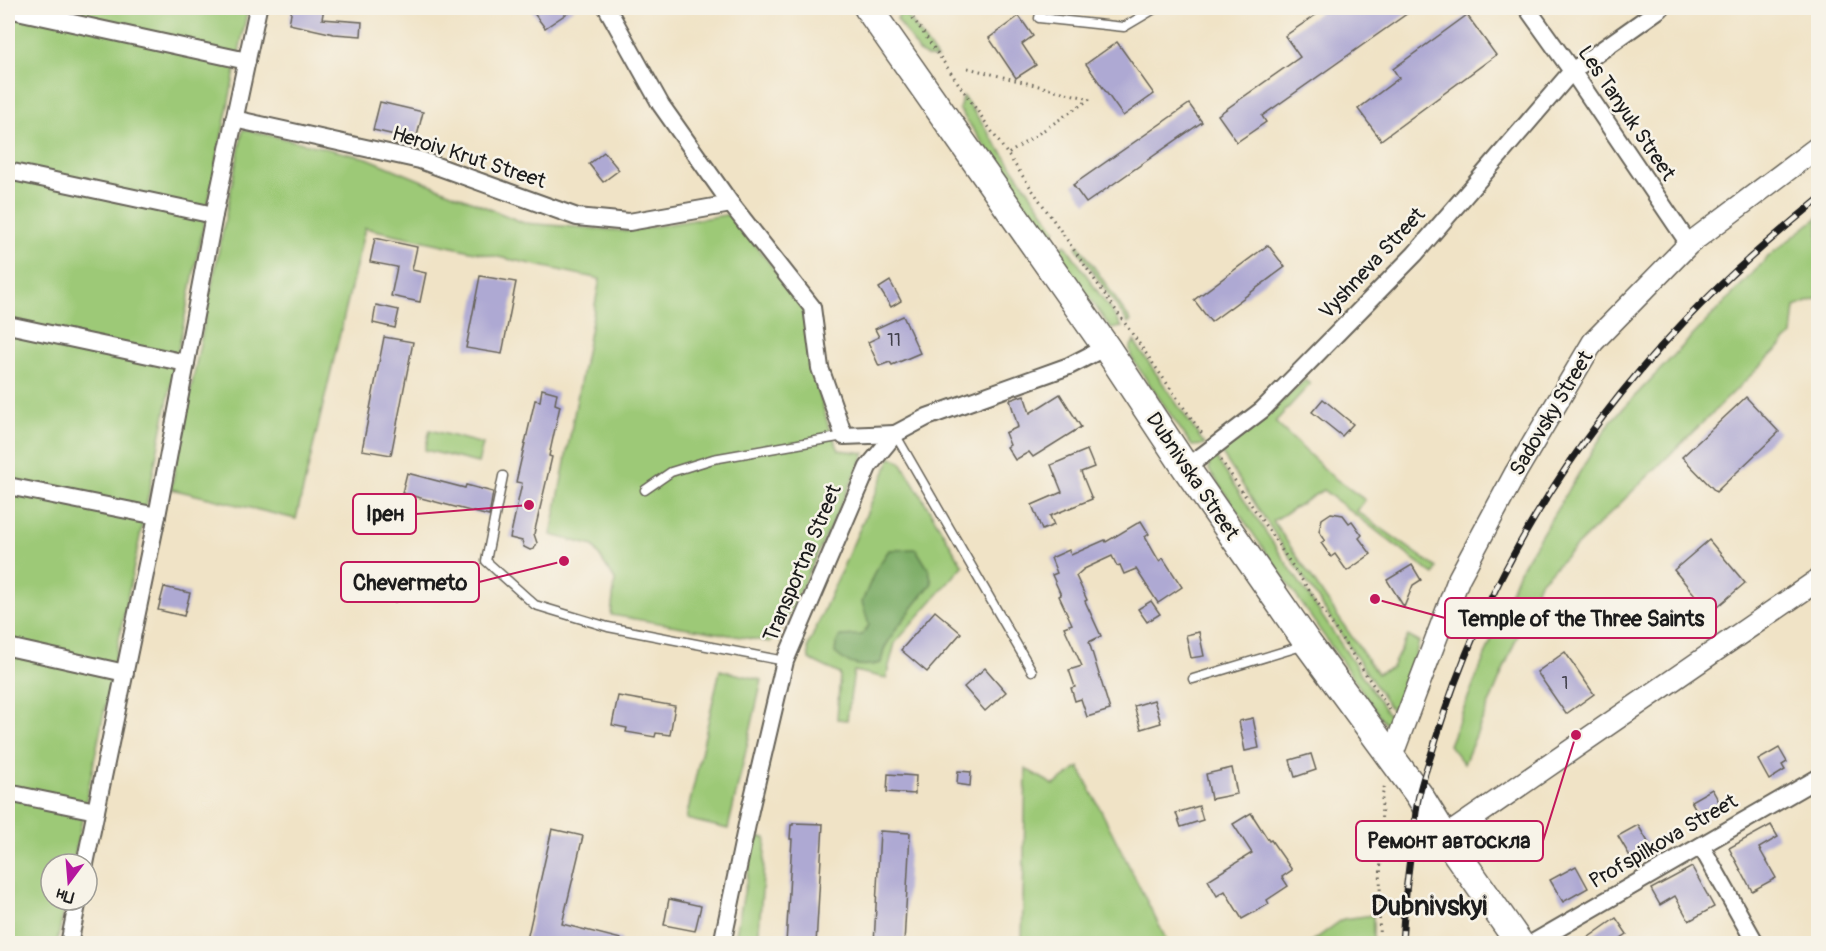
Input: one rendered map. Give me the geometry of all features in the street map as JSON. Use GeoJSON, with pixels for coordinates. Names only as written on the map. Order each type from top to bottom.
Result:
{"type":"FeatureCollection","features":[{"type":"Feature","properties":{"kind":"main road","name":"Dubnivska Street"},"geometry":{"type":"LineString","coordinates":[[868,8],[1106,347],[1186,468],[1308,644],[1419,795],[1520,944]]}},
{"type":"Feature","properties":{"kind":"street"},"geometry":{"type":"LineString","coordinates":[[87,852],[157,516],[214,215],[258,8]]}},
{"type":"Feature","properties":{"kind":"street"},"geometry":{"type":"LineString","coordinates":[[607,8],[661,105],[731,204],[812,307],[820,368],[843,436],[895,434]]}},
{"type":"Feature","properties":{"kind":"street","name":"Les Tanyuk Street"},"geometry":{"type":"LineString","coordinates":[[1527,8],[1689,244]]}},
{"type":"Feature","properties":{"kind":"street","name":"Vyshneva Street"},"geometry":{"type":"LineString","coordinates":[[1186,468],[1262,410],[1415,254],[1572,71],[1661,8]]}},
{"type":"Feature","properties":{"kind":"street"},"geometry":{"type":"LineString","coordinates":[[8,9],[247,61]]}},
{"type":"Feature","properties":{"kind":"street","name":"Heroiv Krut Street"},"geometry":{"type":"LineString","coordinates":[[234,119],[420,160],[577,217],[629,222],[731,204]]}},
{"type":"Feature","properties":{"kind":"street","name":"Sadovsky Street"},"geometry":{"type":"LineString","coordinates":[[1391,758],[1459,578],[1522,462],[1593,342],[1689,244],[1818,147]]}},
{"type":"Feature","properties":{"kind":"street"},"geometry":{"type":"LineString","coordinates":[[8,171],[214,215]]}},
{"type":"Feature","properties":{"kind":"street"},"geometry":{"type":"LineString","coordinates":[[8,326],[186,363]]}},
{"type":"Feature","properties":{"kind":"street","name":"Transportna Street"},"geometry":{"type":"LineString","coordinates":[[722,944],[785,661],[868,467],[895,434],[927,417],[1069,366],[1106,347]]}},
{"type":"Feature","properties":{"kind":"street"},"geometry":{"type":"LineString","coordinates":[[8,486],[157,516]]}},
{"type":"Feature","properties":{"kind":"street"},"geometry":{"type":"LineString","coordinates":[[1446,837],[1818,580]]}},
{"type":"Feature","properties":{"kind":"street"},"geometry":{"type":"LineString","coordinates":[[8,647],[125,673]]}},
{"type":"Feature","properties":{"kind":"street","name":"Profspilkova Street"},"geometry":{"type":"LineString","coordinates":[[1531,944],[1818,778]]}},
{"type":"Feature","properties":{"kind":"street"},"geometry":{"type":"LineString","coordinates":[[8,793],[96,811]]}},
{"type":"Feature","properties":{"kind":"street"},"geometry":{"type":"LineString","coordinates":[[1701,846],[1756,944]]}},
{"type":"Feature","properties":{"kind":"street"},"geometry":{"type":"LineString","coordinates":[[69,944],[76,912]]}},
{"type":"Feature","properties":{"kind":"lane"},"geometry":{"type":"LineString","coordinates":[[1042,8],[1039,18],[1124,27],[1156,8]]}},
{"type":"Feature","properties":{"kind":"lane"},"geometry":{"type":"LineString","coordinates":[[895,434],[1032,671]]}},
{"type":"Feature","properties":{"kind":"lane"},"geometry":{"type":"LineString","coordinates":[[645,490],[671,472],[713,459],[843,436]]}},
{"type":"Feature","properties":{"kind":"lane"},"geometry":{"type":"LineString","coordinates":[[503,476],[486,561],[535,605],[608,627],[785,661]]}},
{"type":"Feature","properties":{"kind":"lane"},"geometry":{"type":"LineString","coordinates":[[1193,679],[1308,644]]}},
{"type":"Feature","properties":{"kind":"path"},"geometry":{"type":"LineString","coordinates":[[906,8],[1213,448],[1402,728]]}},
{"type":"Feature","properties":{"kind":"path"},"geometry":{"type":"LineString","coordinates":[[968,68],[1090,99],[1008,154]]}},
{"type":"Feature","properties":{"kind":"path"},"geometry":{"type":"LineString","coordinates":[[1379,944],[1382,797],[1391,758]]}},
{"type":"Feature","properties":{"kind":"green space"},"geometry":{"type":"Polygon","coordinates":[[[8,8],[248,8],[75,852],[39,852],[39,912],[63,912],[57,943],[8,943],[8,8]]]}},
{"type":"Feature","properties":{"kind":"green space"},"geometry":{"type":"Polygon","coordinates":[[[902,8],[937,58],[920,53],[897,19],[902,8]]]}},
{"type":"Feature","properties":{"kind":"green space"},"geometry":{"type":"Polygon","coordinates":[[[963,96],[1056,230],[1047,236],[959,109],[963,96]]]}},
{"type":"Feature","properties":{"kind":"green space"},"geometry":{"type":"Polygon","coordinates":[[[243,129],[367,158],[524,223],[626,231],[731,214],[805,308],[812,367],[829,428],[839,450],[865,453],[784,625],[770,642],[611,615],[615,580],[593,546],[551,535],[600,279],[365,228],[296,519],[171,489],[243,129]]]}},
{"type":"Feature","properties":{"kind":"green space"},"geometry":{"type":"Polygon","coordinates":[[[1818,217],[1818,298],[1795,307],[1792,335],[1540,582],[1464,764],[1449,745],[1519,571],[1611,421],[1770,255],[1818,217]]]}},
{"type":"Feature","properties":{"kind":"green space"},"geometry":{"type":"Polygon","coordinates":[[[1065,244],[1122,327],[1111,329],[1056,250],[1065,244]]]}},
{"type":"Feature","properties":{"kind":"green space"},"geometry":{"type":"Polygon","coordinates":[[[1079,245],[1131,321],[1128,323],[1076,247],[1079,245]]]}},
{"type":"Feature","properties":{"kind":"green space"},"geometry":{"type":"Polygon","coordinates":[[[1134,341],[1205,445],[1192,446],[1131,357],[1130,348],[1134,341]]]}},
{"type":"Feature","properties":{"kind":"green space"},"geometry":{"type":"Polygon","coordinates":[[[1305,380],[1310,384],[1275,422],[1333,477],[1365,500],[1357,511],[1437,568],[1434,575],[1323,490],[1273,521],[1377,674],[1392,667],[1408,636],[1419,642],[1398,720],[1220,451],[1266,416],[1305,380]]]}},
{"type":"Feature","properties":{"kind":"green space"},"geometry":{"type":"Polygon","coordinates":[[[430,430],[483,444],[478,463],[425,450],[430,430]]]}},
{"type":"Feature","properties":{"kind":"green space"},"geometry":{"type":"Polygon","coordinates":[[[1214,455],[1396,726],[1391,727],[1385,724],[1209,470],[1209,462],[1214,455]]]}},
{"type":"Feature","properties":{"kind":"green space"},"geometry":{"type":"Polygon","coordinates":[[[891,458],[901,462],[963,566],[895,643],[886,678],[854,671],[847,720],[837,719],[840,674],[809,659],[808,646],[891,458]]]}},
{"type":"Feature","properties":{"kind":"green space"},"geometry":{"type":"Polygon","coordinates":[[[916,549],[929,570],[932,583],[896,629],[884,649],[881,663],[856,665],[846,661],[835,653],[836,644],[840,636],[862,635],[869,625],[862,602],[875,571],[889,550],[916,549]]]}},
{"type":"Feature","properties":{"kind":"green space"},"geometry":{"type":"Polygon","coordinates":[[[720,670],[762,680],[728,829],[686,819],[720,670]]]}},
{"type":"Feature","properties":{"kind":"green space"},"geometry":{"type":"Polygon","coordinates":[[[1079,767],[1168,943],[1022,943],[1026,769],[1054,785],[1079,767]]]}},
{"type":"Feature","properties":{"kind":"green space"},"geometry":{"type":"Polygon","coordinates":[[[755,837],[766,838],[758,943],[734,943],[755,837]]]}},
{"type":"Feature","properties":{"kind":"green space"},"geometry":{"type":"Polygon","coordinates":[[[1373,915],[1373,943],[1310,943],[1343,919],[1373,915]]]}},
{"type":"Feature","properties":{"kind":"building"},"geometry":{"type":"Polygon","coordinates":[[[292,8],[324,8],[322,19],[362,22],[361,36],[334,34],[289,24],[292,8]]]}},
{"type":"Feature","properties":{"kind":"building"},"geometry":{"type":"Polygon","coordinates":[[[530,8],[575,8],[545,28],[530,8]]]}},
{"type":"Feature","properties":{"kind":"building"},"geometry":{"type":"Polygon","coordinates":[[[1326,8],[1415,8],[1262,116],[1266,122],[1237,142],[1218,115],[1300,57],[1285,36],[1326,8]]]}},
{"type":"Feature","properties":{"kind":"building"},"geometry":{"type":"Polygon","coordinates":[[[1467,15],[1496,55],[1381,140],[1358,109],[1399,78],[1393,69],[1467,15]]]}},
{"type":"Feature","properties":{"kind":"building"},"geometry":{"type":"Polygon","coordinates":[[[1019,16],[1033,36],[1022,44],[1036,65],[1016,78],[989,38],[1019,16]]]}},
{"type":"Feature","properties":{"kind":"building"},"geometry":{"type":"Polygon","coordinates":[[[1117,42],[1154,94],[1123,116],[1086,64],[1117,42]]]}},
{"type":"Feature","properties":{"kind":"building"},"geometry":{"type":"Polygon","coordinates":[[[380,102],[423,112],[416,140],[373,130],[380,102]]]}},
{"type":"Feature","properties":{"kind":"building"},"geometry":{"type":"Polygon","coordinates":[[[1189,104],[1202,122],[1086,203],[1073,185],[1189,104]]]}},
{"type":"Feature","properties":{"kind":"building"},"geometry":{"type":"Polygon","coordinates":[[[604,152],[619,170],[603,182],[589,164],[604,152]]]}},
{"type":"Feature","properties":{"kind":"building"},"geometry":{"type":"Polygon","coordinates":[[[375,238],[417,247],[412,270],[426,273],[420,302],[391,296],[397,267],[370,262],[375,238]]]}},
{"type":"Feature","properties":{"kind":"building"},"geometry":{"type":"Polygon","coordinates":[[[1268,245],[1285,267],[1211,322],[1194,300],[1268,245]]]}},
{"type":"Feature","properties":{"kind":"building"},"geometry":{"type":"Polygon","coordinates":[[[480,276],[516,282],[502,354],[466,348],[480,276]]]}},
{"type":"Feature","properties":{"kind":"building"},"geometry":{"type":"Polygon","coordinates":[[[890,281],[901,301],[891,307],[879,288],[890,281]]]}},
{"type":"Feature","properties":{"kind":"building"},"geometry":{"type":"Polygon","coordinates":[[[376,305],[399,310],[395,328],[373,323],[376,305]]]}},
{"type":"Feature","properties":{"kind":"building"},"geometry":{"type":"Polygon","coordinates":[[[903,316],[920,353],[892,365],[890,362],[879,366],[868,342],[879,337],[875,329],[903,316]]]}},
{"type":"Feature","properties":{"kind":"building"},"geometry":{"type":"Polygon","coordinates":[[[384,337],[413,342],[391,455],[362,450],[384,337]]]}},
{"type":"Feature","properties":{"kind":"building"},"geometry":{"type":"Polygon","coordinates":[[[542,389],[557,393],[555,404],[560,406],[549,456],[552,457],[534,534],[537,543],[534,549],[530,550],[524,547],[522,541],[510,538],[522,483],[516,482],[535,400],[540,401],[542,389]]]}},
{"type":"Feature","properties":{"kind":"building"},"geometry":{"type":"Polygon","coordinates":[[[1060,394],[1081,427],[1033,457],[1029,452],[1015,460],[1007,447],[1010,445],[1005,433],[1018,427],[1010,400],[1024,395],[1030,413],[1060,394]]]}},
{"type":"Feature","properties":{"kind":"building"},"geometry":{"type":"Polygon","coordinates":[[[1746,397],[1779,432],[1716,492],[1682,457],[1746,397]]]}},
{"type":"Feature","properties":{"kind":"building"},"geometry":{"type":"Polygon","coordinates":[[[1323,399],[1353,424],[1342,436],[1312,412],[1323,399]]]}},
{"type":"Feature","properties":{"kind":"building"},"geometry":{"type":"Polygon","coordinates":[[[1087,450],[1094,467],[1081,472],[1092,499],[1050,516],[1054,525],[1042,530],[1032,505],[1062,492],[1051,465],[1087,450]]]}},
{"type":"Feature","properties":{"kind":"building"},"geometry":{"type":"Polygon","coordinates":[[[407,473],[465,488],[466,485],[493,492],[489,516],[402,493],[407,473]]]}},
{"type":"Feature","properties":{"kind":"building"},"geometry":{"type":"Polygon","coordinates":[[[1331,513],[1343,515],[1349,523],[1352,521],[1362,535],[1359,538],[1371,554],[1347,571],[1335,554],[1331,557],[1321,543],[1325,540],[1319,531],[1322,519],[1331,513]]]}},
{"type":"Feature","properties":{"kind":"building"},"geometry":{"type":"Polygon","coordinates":[[[1141,521],[1149,534],[1145,537],[1159,561],[1163,558],[1182,587],[1158,603],[1136,569],[1124,574],[1112,556],[1084,569],[1076,576],[1101,636],[1089,642],[1110,710],[1087,717],[1081,699],[1075,701],[1071,688],[1075,687],[1069,670],[1082,666],[1064,627],[1072,624],[1052,575],[1057,573],[1051,558],[1069,550],[1071,555],[1105,540],[1106,542],[1141,521]]]}},
{"type":"Feature","properties":{"kind":"building"},"geometry":{"type":"Polygon","coordinates":[[[1709,540],[1745,583],[1710,613],[1674,570],[1709,540]]]}},
{"type":"Feature","properties":{"kind":"building"},"geometry":{"type":"Polygon","coordinates":[[[1412,565],[1421,580],[1413,585],[1404,607],[1387,580],[1412,565]]]}},
{"type":"Feature","properties":{"kind":"building"},"geometry":{"type":"Polygon","coordinates":[[[386,575],[400,578],[395,602],[380,599],[386,575]]]}},
{"type":"Feature","properties":{"kind":"building"},"geometry":{"type":"Polygon","coordinates":[[[164,587],[190,593],[184,616],[158,610],[164,587]]]}},
{"type":"Feature","properties":{"kind":"building"},"geometry":{"type":"Polygon","coordinates":[[[1151,601],[1160,614],[1147,622],[1138,609],[1151,601]]]}},
{"type":"Feature","properties":{"kind":"building"},"geometry":{"type":"Polygon","coordinates":[[[935,611],[961,633],[927,672],[901,650],[935,611]]]}},
{"type":"Feature","properties":{"kind":"building"},"geometry":{"type":"Polygon","coordinates":[[[1199,632],[1204,656],[1191,658],[1186,635],[1199,632]]]}},
{"type":"Feature","properties":{"kind":"building"},"geometry":{"type":"Polygon","coordinates":[[[1565,652],[1594,694],[1566,714],[1537,672],[1565,652]]]}},
{"type":"Feature","properties":{"kind":"building"},"geometry":{"type":"Polygon","coordinates":[[[985,668],[1006,692],[985,711],[964,687],[985,668]]]}},
{"type":"Feature","properties":{"kind":"building"},"geometry":{"type":"Polygon","coordinates":[[[618,696],[675,706],[670,735],[656,733],[655,737],[626,732],[627,728],[612,725],[618,696]]]}},
{"type":"Feature","properties":{"kind":"building"},"geometry":{"type":"Polygon","coordinates":[[[1154,700],[1161,723],[1141,729],[1134,706],[1154,700]]]}},
{"type":"Feature","properties":{"kind":"building"},"geometry":{"type":"Polygon","coordinates":[[[1253,718],[1259,748],[1245,751],[1239,721],[1253,718]]]}},
{"type":"Feature","properties":{"kind":"building"},"geometry":{"type":"Polygon","coordinates":[[[1779,748],[1787,762],[1782,765],[1785,770],[1769,780],[1758,760],[1779,748]]]}},
{"type":"Feature","properties":{"kind":"building"},"geometry":{"type":"Polygon","coordinates":[[[1311,754],[1316,770],[1295,777],[1290,760],[1311,754]]]}},
{"type":"Feature","properties":{"kind":"building"},"geometry":{"type":"Polygon","coordinates":[[[1232,768],[1237,794],[1211,799],[1206,774],[1232,768]]]}},
{"type":"Feature","properties":{"kind":"building"},"geometry":{"type":"Polygon","coordinates":[[[958,771],[971,772],[970,786],[957,784],[958,771]]]}},
{"type":"Feature","properties":{"kind":"building"},"geometry":{"type":"Polygon","coordinates":[[[888,774],[916,776],[915,794],[887,792],[888,774]]]}},
{"type":"Feature","properties":{"kind":"building"},"geometry":{"type":"Polygon","coordinates":[[[1712,789],[1723,809],[1702,820],[1691,801],[1712,789]]]}},
{"type":"Feature","properties":{"kind":"building"},"geometry":{"type":"Polygon","coordinates":[[[1199,806],[1203,820],[1181,827],[1176,813],[1199,806]]]}},
{"type":"Feature","properties":{"kind":"building"},"geometry":{"type":"Polygon","coordinates":[[[1251,813],[1292,870],[1282,877],[1288,886],[1267,900],[1269,904],[1242,919],[1225,891],[1217,896],[1208,880],[1252,853],[1233,824],[1251,813]]]}},
{"type":"Feature","properties":{"kind":"building"},"geometry":{"type":"Polygon","coordinates":[[[793,823],[823,824],[816,944],[786,944],[792,839],[790,839],[793,823]]]}},
{"type":"Feature","properties":{"kind":"building"},"geometry":{"type":"Polygon","coordinates":[[[1638,825],[1651,847],[1631,858],[1618,836],[1638,825]]]}},
{"type":"Feature","properties":{"kind":"building"},"geometry":{"type":"Polygon","coordinates":[[[1771,825],[1778,837],[1759,848],[1776,878],[1752,891],[1729,848],[1771,825]]]}},
{"type":"Feature","properties":{"kind":"building"},"geometry":{"type":"Polygon","coordinates":[[[552,829],[583,836],[562,924],[621,939],[621,944],[526,944],[552,829]]]}},
{"type":"Feature","properties":{"kind":"building"},"geometry":{"type":"Polygon","coordinates":[[[880,831],[910,833],[904,944],[874,944],[880,831]]]}},
{"type":"Feature","properties":{"kind":"building"},"geometry":{"type":"Polygon","coordinates":[[[1576,866],[1588,888],[1563,902],[1550,880],[1576,866]]]}},
{"type":"Feature","properties":{"kind":"building"},"geometry":{"type":"Polygon","coordinates":[[[1692,867],[1714,907],[1689,921],[1675,896],[1660,905],[1651,889],[1692,867]]]}},
{"type":"Feature","properties":{"kind":"building"},"geometry":{"type":"Polygon","coordinates":[[[669,899],[701,906],[695,931],[664,925],[669,899]]]}},
{"type":"Feature","properties":{"kind":"building"},"geometry":{"type":"Polygon","coordinates":[[[1616,918],[1627,934],[1621,938],[1625,944],[1579,944],[1616,918]]]}},
{"type":"Feature","properties":{"kind":"railway"},"geometry":{"type":"LineString","coordinates":[[1402,944],[1406,887],[1419,795],[1455,682],[1478,625],[1505,571],[1567,467],[1641,370],[1713,292],[1818,200]]}},
{"type":"Feature","properties":{"kind":"place","name":"Ірен"},"geometry":{"type":"Point","coordinates":[529,505]}},
{"type":"Feature","properties":{"kind":"place","name":"Chevermeto"},"geometry":{"type":"Point","coordinates":[564,561]}},
{"type":"Feature","properties":{"kind":"place","name":"Temple of the Three Saints"},"geometry":{"type":"Point","coordinates":[1375,599]}},
{"type":"Feature","properties":{"kind":"place","name":"Ремонт автоскла"},"geometry":{"type":"Point","coordinates":[1576,735]}},
{"type":"Feature","properties":{"kind":"district","name":"Dubnivskyi"},"geometry":{"type":"Point","coordinates":[1429,906]}}]}
